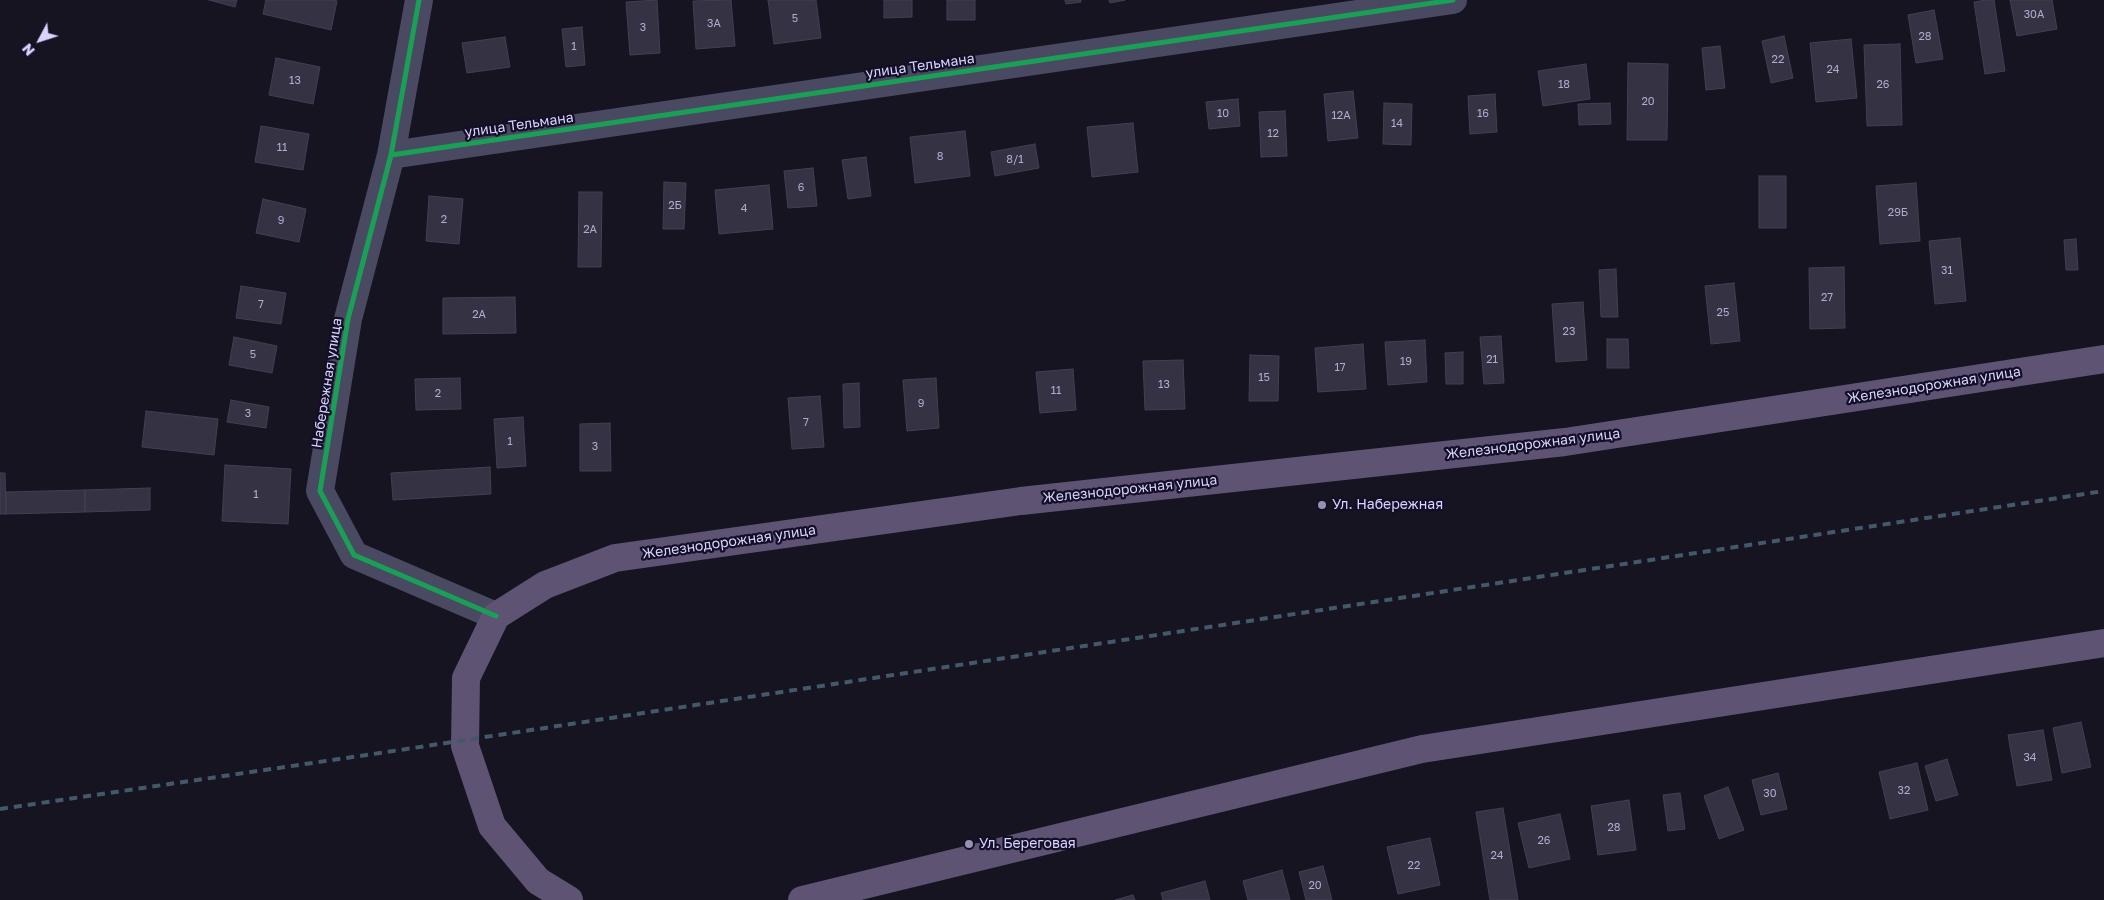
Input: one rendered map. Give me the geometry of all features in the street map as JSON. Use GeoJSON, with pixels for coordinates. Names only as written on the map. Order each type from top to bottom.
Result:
{"type":"FeatureCollection","features":[{"type":"Feature","properties":{"kind":"main road","name":"Железнодорожная улица"},"geometry":{"type":"LineString","coordinates":[[496,616],[545,585],[614,558],[1020,501],[1565,442],[2104,359]]}},
{"type":"Feature","properties":{"kind":"main road"},"geometry":{"type":"LineString","coordinates":[[496,616],[466,678],[465,746],[492,826],[538,881],[569,900]]}},
{"type":"Feature","properties":{"kind":"main road"},"geometry":{"type":"LineString","coordinates":[[802,900],[1422,749],[2104,643]]}},
{"type":"Feature","properties":{"kind":"street","name":"Набережная улица"},"geometry":{"type":"LineString","coordinates":[[419,0],[391,155],[348,319],[320,491],[354,555],[496,616]]}},
{"type":"Feature","properties":{"kind":"street","name":"улица Тельмана"},"geometry":{"type":"LineString","coordinates":[[391,155],[1453,0]]}},
{"type":"Feature","properties":{"kind":"building"},"geometry":{"type":"Polygon","coordinates":[[[209,0],[237,0],[235,7],[209,0]]]}},
{"type":"Feature","properties":{"kind":"building"},"geometry":{"type":"Polygon","coordinates":[[[266,0],[337,1],[331,30],[263,14],[266,0]]]}},
{"type":"Feature","properties":{"kind":"building"},"geometry":{"type":"Polygon","coordinates":[[[657,0],[660,53],[630,55],[626,2],[657,0]]]}},
{"type":"Feature","properties":{"kind":"building"},"geometry":{"type":"Polygon","coordinates":[[[731,0],[735,46],[696,49],[693,1],[731,0]]]}},
{"type":"Feature","properties":{"kind":"building"},"geometry":{"type":"Polygon","coordinates":[[[768,0],[816,0],[821,38],[774,44],[768,0]]]}},
{"type":"Feature","properties":{"kind":"building"},"geometry":{"type":"Polygon","coordinates":[[[884,0],[912,0],[912,17],[884,18],[884,0]]]}},
{"type":"Feature","properties":{"kind":"building"},"geometry":{"type":"Polygon","coordinates":[[[947,0],[975,0],[975,20],[947,20],[947,0]]]}},
{"type":"Feature","properties":{"kind":"building"},"geometry":{"type":"Polygon","coordinates":[[[1065,0],[1081,0],[1081,2],[1066,4],[1065,0]]]}},
{"type":"Feature","properties":{"kind":"building"},"geometry":{"type":"Polygon","coordinates":[[[1109,0],[1125,0],[1110,3],[1109,0]]]}},
{"type":"Feature","properties":{"kind":"building"},"geometry":{"type":"Polygon","coordinates":[[[1994,0],[2005,71],[1985,74],[1974,2],[1994,0]]]}},
{"type":"Feature","properties":{"kind":"building"},"geometry":{"type":"Polygon","coordinates":[[[2010,0],[2052,0],[2057,29],[2017,36],[2010,0]]]}},
{"type":"Feature","properties":{"kind":"building"},"geometry":{"type":"Polygon","coordinates":[[[1934,10],[1943,59],[1916,63],[1908,15],[1934,10]]]}},
{"type":"Feature","properties":{"kind":"building"},"geometry":{"type":"Polygon","coordinates":[[[582,27],[585,65],[566,67],[562,29],[582,27]]]}},
{"type":"Feature","properties":{"kind":"building"},"geometry":{"type":"Polygon","coordinates":[[[1784,36],[1793,78],[1771,83],[1762,41],[1784,36]]]}},
{"type":"Feature","properties":{"kind":"building"},"geometry":{"type":"Polygon","coordinates":[[[505,37],[510,67],[467,73],[462,43],[505,37]]]}},
{"type":"Feature","properties":{"kind":"building"},"geometry":{"type":"Polygon","coordinates":[[[1851,39],[1857,98],[1816,102],[1810,43],[1851,39]]]}},
{"type":"Feature","properties":{"kind":"building"},"geometry":{"type":"Polygon","coordinates":[[[1900,44],[1902,125],[1867,126],[1864,45],[1900,44]]]}},
{"type":"Feature","properties":{"kind":"building"},"geometry":{"type":"Polygon","coordinates":[[[1720,46],[1725,88],[1706,90],[1702,48],[1720,46]]]}},
{"type":"Feature","properties":{"kind":"building"},"geometry":{"type":"Polygon","coordinates":[[[276,58],[320,67],[313,104],[269,95],[276,58]]]}},
{"type":"Feature","properties":{"kind":"building"},"geometry":{"type":"Polygon","coordinates":[[[1628,63],[1668,64],[1667,140],[1627,140],[1628,63]]]}},
{"type":"Feature","properties":{"kind":"building"},"geometry":{"type":"Polygon","coordinates":[[[1586,64],[1590,99],[1543,106],[1538,71],[1586,64]]]}},
{"type":"Feature","properties":{"kind":"building"},"geometry":{"type":"Polygon","coordinates":[[[1353,91],[1358,138],[1328,141],[1324,94],[1353,91]]]}},
{"type":"Feature","properties":{"kind":"building"},"geometry":{"type":"Polygon","coordinates":[[[1495,94],[1497,132],[1470,134],[1468,96],[1495,94]]]}},
{"type":"Feature","properties":{"kind":"building"},"geometry":{"type":"Polygon","coordinates":[[[1238,99],[1240,126],[1209,129],[1206,102],[1238,99]]]}},
{"type":"Feature","properties":{"kind":"building"},"geometry":{"type":"Polygon","coordinates":[[[1384,103],[1412,104],[1411,145],[1383,144],[1384,103]]]}},
{"type":"Feature","properties":{"kind":"building"},"geometry":{"type":"Polygon","coordinates":[[[1610,103],[1611,124],[1579,125],[1578,104],[1610,103]]]}},
{"type":"Feature","properties":{"kind":"building"},"geometry":{"type":"Polygon","coordinates":[[[1285,111],[1287,156],[1261,157],[1259,112],[1285,111]]]}},
{"type":"Feature","properties":{"kind":"building"},"geometry":{"type":"Polygon","coordinates":[[[1133,123],[1138,172],[1092,177],[1087,127],[1133,123]]]}},
{"type":"Feature","properties":{"kind":"building"},"geometry":{"type":"Polygon","coordinates":[[[261,126],[309,134],[303,170],[255,162],[261,126]]]}},
{"type":"Feature","properties":{"kind":"building"},"geometry":{"type":"Polygon","coordinates":[[[965,131],[970,176],[915,183],[910,137],[965,131]]]}},
{"type":"Feature","properties":{"kind":"building"},"geometry":{"type":"Polygon","coordinates":[[[1035,144],[1039,168],[995,176],[991,152],[1035,144]]]}},
{"type":"Feature","properties":{"kind":"building"},"geometry":{"type":"Polygon","coordinates":[[[866,157],[871,196],[848,199],[842,160],[866,157]]]}},
{"type":"Feature","properties":{"kind":"building"},"geometry":{"type":"Polygon","coordinates":[[[813,168],[817,206],[788,208],[784,171],[813,168]]]}},
{"type":"Feature","properties":{"kind":"building"},"geometry":{"type":"Polygon","coordinates":[[[1759,176],[1786,176],[1786,228],[1759,228],[1759,176]]]}},
{"type":"Feature","properties":{"kind":"building"},"geometry":{"type":"Polygon","coordinates":[[[664,182],[686,183],[684,229],[663,229],[664,182]]]}},
{"type":"Feature","properties":{"kind":"building"},"geometry":{"type":"Polygon","coordinates":[[[1916,183],[1920,241],[1880,244],[1876,186],[1916,183]]]}},
{"type":"Feature","properties":{"kind":"building"},"geometry":{"type":"Polygon","coordinates":[[[769,185],[773,229],[719,234],[715,190],[769,185]]]}},
{"type":"Feature","properties":{"kind":"building"},"geometry":{"type":"Polygon","coordinates":[[[579,192],[602,192],[601,267],[578,267],[579,192]]]}},
{"type":"Feature","properties":{"kind":"building"},"geometry":{"type":"Polygon","coordinates":[[[429,196],[463,199],[459,244],[426,241],[429,196]]]}},
{"type":"Feature","properties":{"kind":"building"},"geometry":{"type":"Polygon","coordinates":[[[263,199],[306,209],[299,242],[256,233],[263,199]]]}},
{"type":"Feature","properties":{"kind":"building"},"geometry":{"type":"Polygon","coordinates":[[[1960,238],[1966,301],[1935,304],[1929,241],[1960,238]]]}},
{"type":"Feature","properties":{"kind":"building"},"geometry":{"type":"Polygon","coordinates":[[[2076,239],[2078,270],[2066,270],[2064,240],[2076,239]]]}},
{"type":"Feature","properties":{"kind":"building"},"geometry":{"type":"Polygon","coordinates":[[[1844,267],[1845,328],[1810,329],[1809,268],[1844,267]]]}},
{"type":"Feature","properties":{"kind":"building"},"geometry":{"type":"Polygon","coordinates":[[[1616,269],[1618,317],[1601,317],[1599,270],[1616,269]]]}},
{"type":"Feature","properties":{"kind":"building"},"geometry":{"type":"Polygon","coordinates":[[[1734,283],[1740,341],[1711,344],[1705,286],[1734,283]]]}},
{"type":"Feature","properties":{"kind":"building"},"geometry":{"type":"Polygon","coordinates":[[[241,286],[286,293],[281,324],[236,318],[241,286]]]}},
{"type":"Feature","properties":{"kind":"building"},"geometry":{"type":"Polygon","coordinates":[[[515,297],[516,333],[443,334],[443,298],[515,297]]]}},
{"type":"Feature","properties":{"kind":"building"},"geometry":{"type":"Polygon","coordinates":[[[1583,302],[1587,360],[1556,362],[1552,304],[1583,302]]]}},
{"type":"Feature","properties":{"kind":"building"},"geometry":{"type":"Polygon","coordinates":[[[1501,336],[1504,383],[1484,384],[1480,337],[1501,336]]]}},
{"type":"Feature","properties":{"kind":"building"},"geometry":{"type":"Polygon","coordinates":[[[234,337],[277,346],[272,373],[229,365],[234,337]]]}},
{"type":"Feature","properties":{"kind":"building"},"geometry":{"type":"Polygon","coordinates":[[[1607,339],[1628,339],[1629,368],[1607,368],[1607,339]]]}},
{"type":"Feature","properties":{"kind":"building"},"geometry":{"type":"Polygon","coordinates":[[[1425,340],[1427,382],[1388,385],[1385,342],[1425,340]]]}},
{"type":"Feature","properties":{"kind":"building"},"geometry":{"type":"Polygon","coordinates":[[[1363,344],[1366,389],[1318,392],[1315,348],[1363,344]]]}},
{"type":"Feature","properties":{"kind":"building"},"geometry":{"type":"Polygon","coordinates":[[[1463,352],[1463,384],[1446,384],[1445,353],[1463,352]]]}},
{"type":"Feature","properties":{"kind":"building"},"geometry":{"type":"Polygon","coordinates":[[[1250,355],[1279,356],[1278,401],[1249,401],[1250,355]]]}},
{"type":"Feature","properties":{"kind":"building"},"geometry":{"type":"Polygon","coordinates":[[[1183,360],[1185,409],[1145,410],[1143,361],[1183,360]]]}},
{"type":"Feature","properties":{"kind":"building"},"geometry":{"type":"Polygon","coordinates":[[[1073,369],[1076,410],[1040,413],[1036,372],[1073,369]]]}},
{"type":"Feature","properties":{"kind":"building"},"geometry":{"type":"Polygon","coordinates":[[[460,378],[461,409],[416,410],[415,379],[460,378]]]}},
{"type":"Feature","properties":{"kind":"building"},"geometry":{"type":"Polygon","coordinates":[[[936,378],[939,428],[907,431],[903,380],[936,378]]]}},
{"type":"Feature","properties":{"kind":"building"},"geometry":{"type":"Polygon","coordinates":[[[859,383],[860,427],[844,428],[843,384],[859,383]]]}},
{"type":"Feature","properties":{"kind":"building"},"geometry":{"type":"Polygon","coordinates":[[[820,396],[824,447],[792,449],[788,398],[820,396]]]}},
{"type":"Feature","properties":{"kind":"building"},"geometry":{"type":"Polygon","coordinates":[[[231,400],[269,407],[266,428],[227,422],[231,400]]]}},
{"type":"Feature","properties":{"kind":"building"},"geometry":{"type":"Polygon","coordinates":[[[146,411],[218,419],[214,455],[142,447],[146,411]]]}},
{"type":"Feature","properties":{"kind":"building"},"geometry":{"type":"Polygon","coordinates":[[[523,417],[526,466],[497,468],[494,419],[523,417]]]}},
{"type":"Feature","properties":{"kind":"building"},"geometry":{"type":"Polygon","coordinates":[[[610,423],[611,471],[580,471],[580,424],[610,423]]]}},
{"type":"Feature","properties":{"kind":"building"},"geometry":{"type":"Polygon","coordinates":[[[225,465],[291,469],[288,524],[222,521],[225,465]]]}},
{"type":"Feature","properties":{"kind":"building"},"geometry":{"type":"Polygon","coordinates":[[[490,467],[491,494],[393,500],[391,473],[490,467]]]}},
{"type":"Feature","properties":{"kind":"building"},"geometry":{"type":"Polygon","coordinates":[[[0,473],[5,473],[6,514],[0,514],[0,473]]]}},
{"type":"Feature","properties":{"kind":"building"},"geometry":{"type":"Polygon","coordinates":[[[150,488],[150,510],[85,512],[85,490],[150,488]]]}},
{"type":"Feature","properties":{"kind":"building"},"geometry":{"type":"Polygon","coordinates":[[[85,490],[85,512],[6,514],[6,492],[85,490]]]}},
{"type":"Feature","properties":{"kind":"building"},"geometry":{"type":"Polygon","coordinates":[[[2081,722],[2091,767],[2062,773],[2053,728],[2081,722]]]}},
{"type":"Feature","properties":{"kind":"building"},"geometry":{"type":"Polygon","coordinates":[[[2043,730],[2052,780],[2017,786],[2008,735],[2043,730]]]}},
{"type":"Feature","properties":{"kind":"building"},"geometry":{"type":"Polygon","coordinates":[[[1947,759],[1958,795],[1936,801],[1925,766],[1947,759]]]}},
{"type":"Feature","properties":{"kind":"building"},"geometry":{"type":"Polygon","coordinates":[[[1917,763],[1928,810],[1890,819],[1879,772],[1917,763]]]}},
{"type":"Feature","properties":{"kind":"building"},"geometry":{"type":"Polygon","coordinates":[[[1778,773],[1787,809],[1761,815],[1752,780],[1778,773]]]}},
{"type":"Feature","properties":{"kind":"building"},"geometry":{"type":"Polygon","coordinates":[[[1728,787],[1744,830],[1719,839],[1704,796],[1728,787]]]}},
{"type":"Feature","properties":{"kind":"building"},"geometry":{"type":"Polygon","coordinates":[[[1680,793],[1685,829],[1668,831],[1663,795],[1680,793]]]}},
{"type":"Feature","properties":{"kind":"building"},"geometry":{"type":"Polygon","coordinates":[[[1629,800],[1636,850],[1598,855],[1591,806],[1629,800]]]}},
{"type":"Feature","properties":{"kind":"building"},"geometry":{"type":"Polygon","coordinates":[[[1503,808],[1518,900],[1490,900],[1476,812],[1503,808]]]}},
{"type":"Feature","properties":{"kind":"building"},"geometry":{"type":"Polygon","coordinates":[[[1560,814],[1570,859],[1529,868],[1518,823],[1560,814]]]}},
{"type":"Feature","properties":{"kind":"building"},"geometry":{"type":"Polygon","coordinates":[[[1430,838],[1440,885],[1398,894],[1387,847],[1430,838]]]}},
{"type":"Feature","properties":{"kind":"building"},"geometry":{"type":"Polygon","coordinates":[[[1323,866],[1332,900],[1306,900],[1299,872],[1323,866]]]}},
{"type":"Feature","properties":{"kind":"building"},"geometry":{"type":"Polygon","coordinates":[[[1282,870],[1290,900],[1248,900],[1243,881],[1282,870]]]}},
{"type":"Feature","properties":{"kind":"building"},"geometry":{"type":"Polygon","coordinates":[[[1205,881],[1210,900],[1163,900],[1161,893],[1205,881]]]}},
{"type":"Feature","properties":{"kind":"building"},"geometry":{"type":"Polygon","coordinates":[[[1133,895],[1135,900],[1115,900],[1133,895]]]}},
{"type":"Feature","properties":{"kind":"railway"},"geometry":{"type":"LineString","coordinates":[[0,809],[2104,491]]}},
{"type":"Feature","properties":{"kind":"cycle path"},"geometry":{"type":"LineString","coordinates":[[419,0],[391,155],[348,319],[320,491],[354,555],[496,616]]}},
{"type":"Feature","properties":{"kind":"cycle path"},"geometry":{"type":"LineString","coordinates":[[391,155],[1453,0]]}},
{"type":"Feature","properties":{"kind":"place","name":"Ул. Набережная"},"geometry":{"type":"Point","coordinates":[1322,505]}},
{"type":"Feature","properties":{"kind":"place","name":"Ул. Береговая"},"geometry":{"type":"Point","coordinates":[969,844]}}]}
